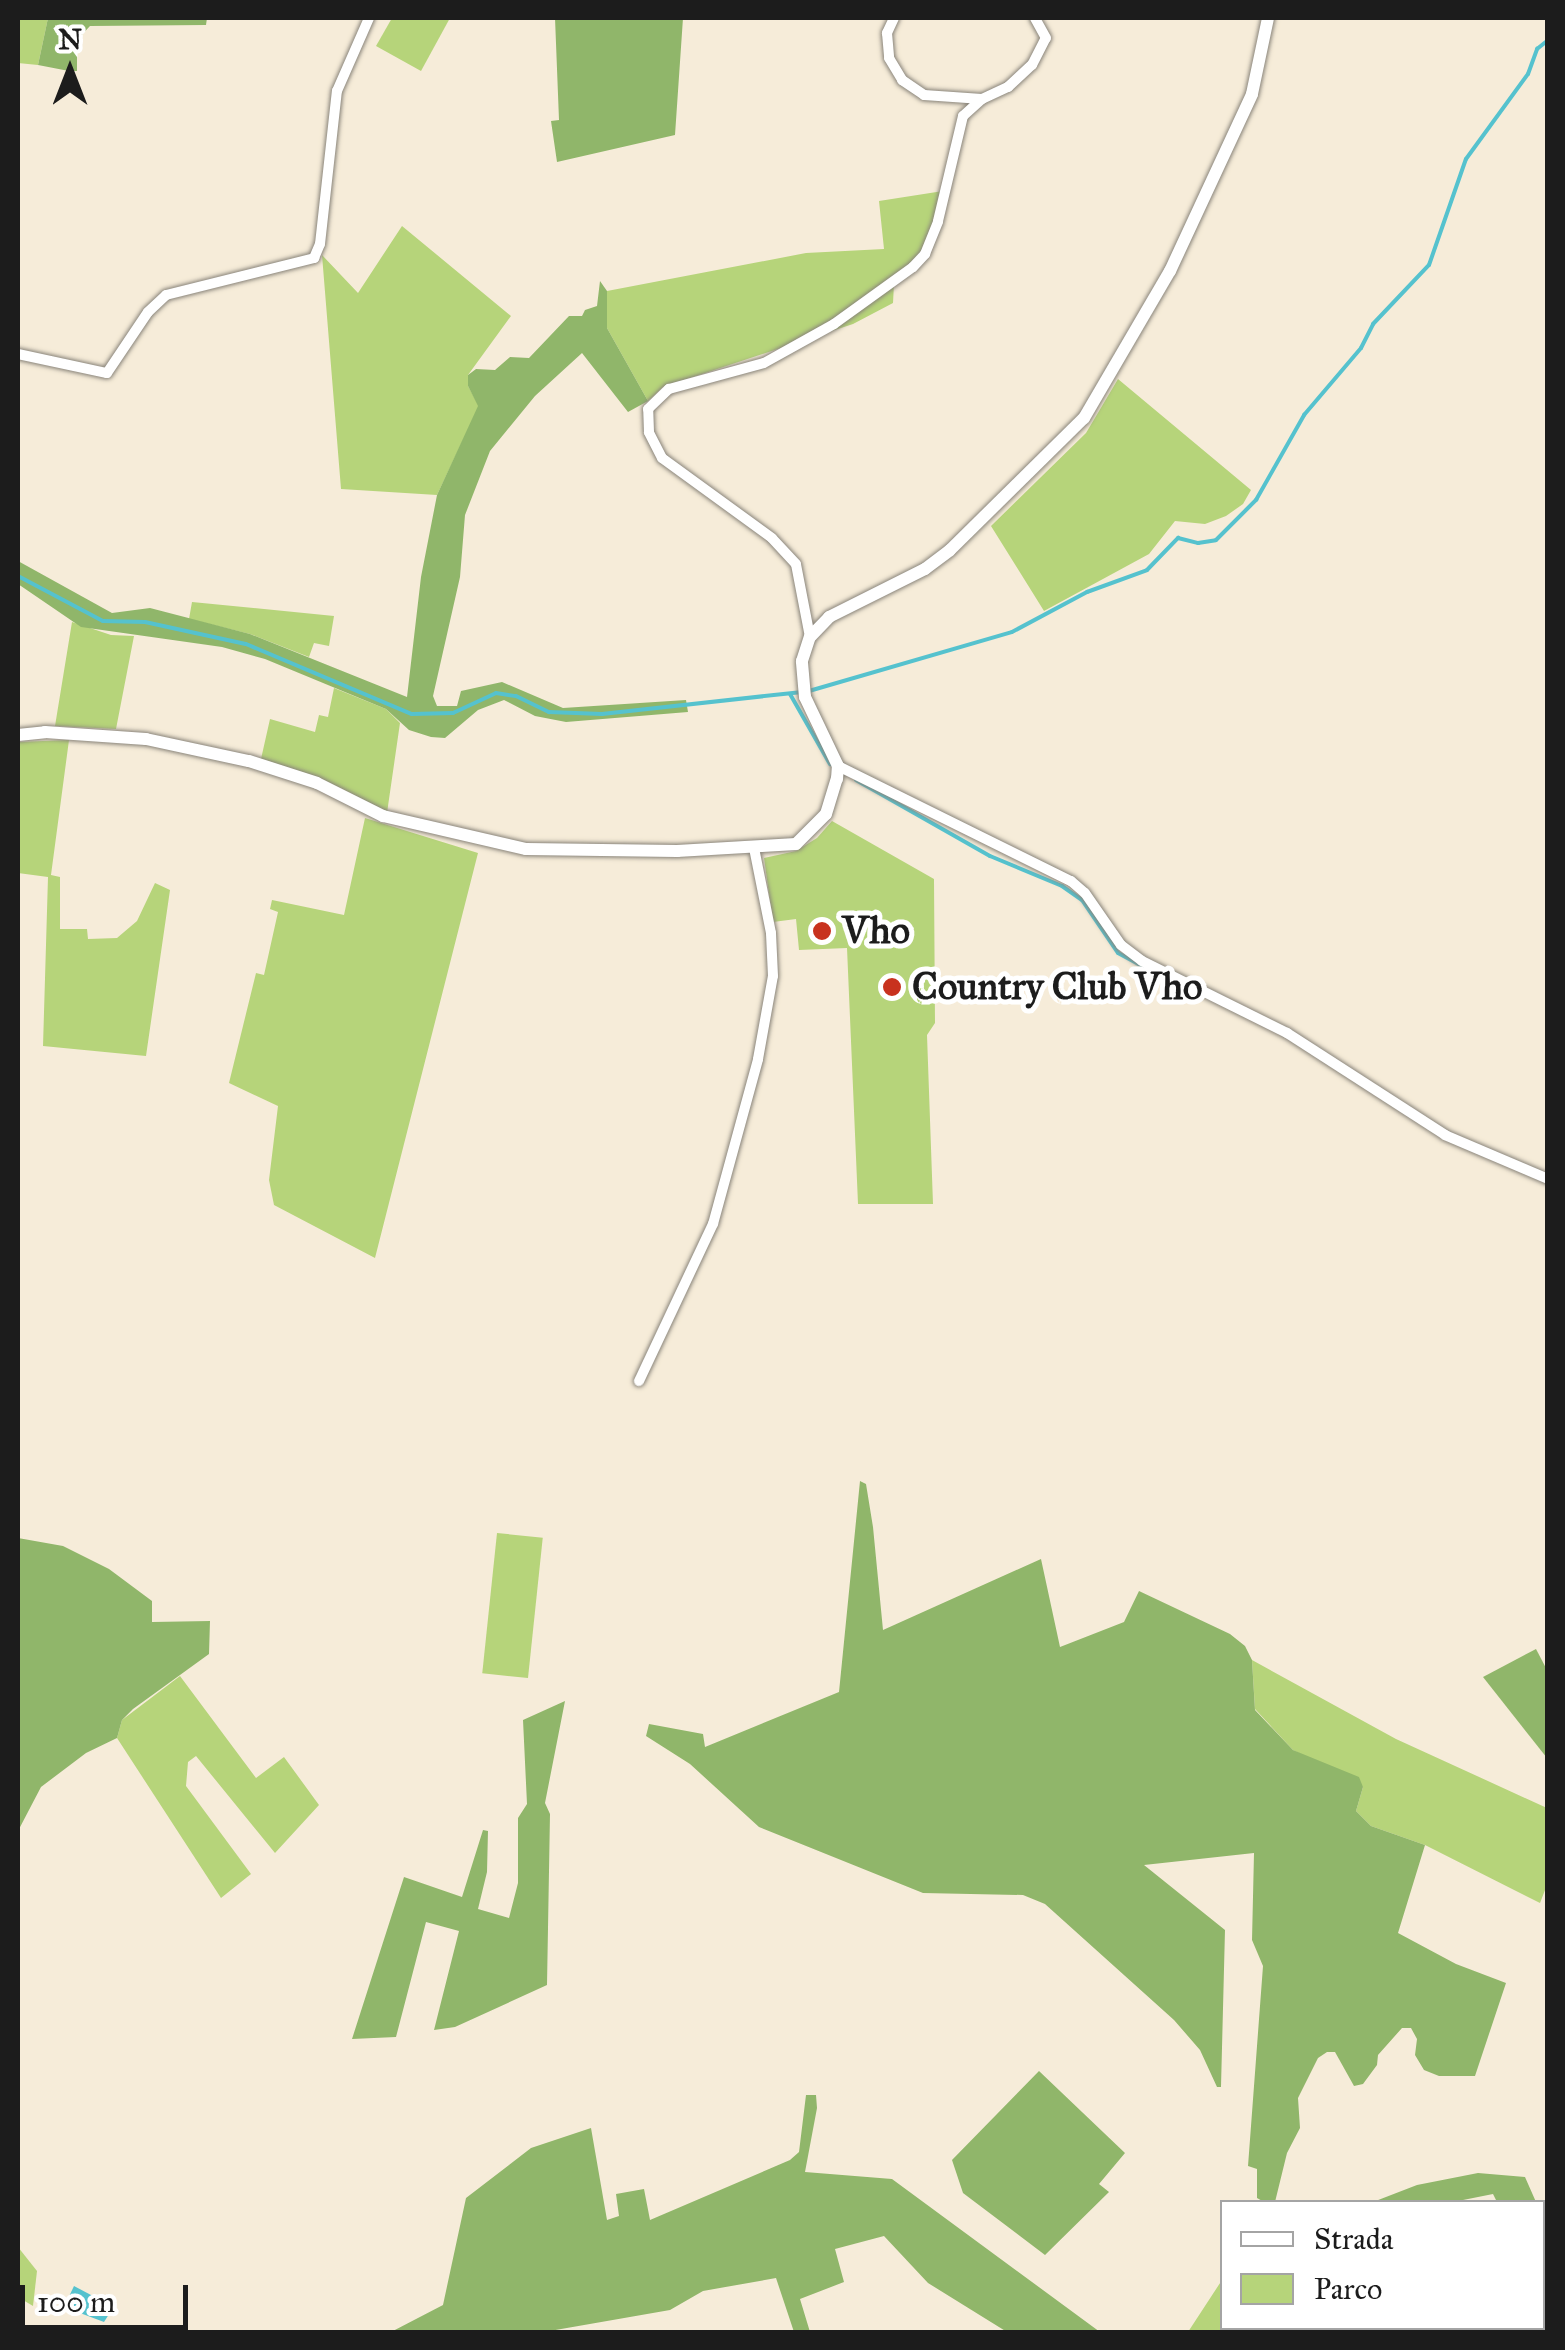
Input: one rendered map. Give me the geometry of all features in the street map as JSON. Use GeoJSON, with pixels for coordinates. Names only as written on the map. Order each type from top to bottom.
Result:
{"type":"FeatureCollection","features":[{"type":"Feature","properties":{"kind":"street"},"geometry":{"type":"LineString","coordinates":[[18,354],[108,373],[148,312],[166,295],[314,258],[320,244],[337,90],[369,18]]}},
{"type":"Feature","properties":{"kind":"street"},"geometry":{"type":"LineString","coordinates":[[894,18],[887,33],[890,58],[902,80],[924,95],[982,99]]}},
{"type":"Feature","properties":{"kind":"street"},"geometry":{"type":"LineString","coordinates":[[810,637],[796,564],[772,538],[662,458],[649,432],[648,410],[669,389],[764,363],[834,324],[914,267],[925,254],[938,221],[963,116],[982,99],[1008,87],[1032,65],[1046,38],[1036,18]]}},
{"type":"Feature","properties":{"kind":"street"},"geometry":{"type":"LineString","coordinates":[[18,736],[45,732],[146,739],[249,760],[317,783],[383,816],[526,849],[754,848],[796,844],[810,832],[834,794],[838,766],[804,691],[802,661],[810,637],[829,617],[925,569],[950,550],[1084,418],[1170,271],[1252,94],[1268,18]]}},
{"type":"Feature","properties":{"kind":"street"},"geometry":{"type":"LineString","coordinates":[[838,766],[1071,882],[1085,893],[1121,945],[1142,961],[1287,1033],[1446,1135],[1548,1179]]}},
{"type":"Feature","properties":{"kind":"street"},"geometry":{"type":"LineString","coordinates":[[638,1381],[713,1224],[758,1059],[773,976],[770,933],[754,848]]}},
{"type":"Feature","properties":{"kind":"green space"},"geometry":{"type":"Polygon","coordinates":[[[18,18],[48,18],[38,65],[18,63],[18,18]]]}},
{"type":"Feature","properties":{"kind":"green space"},"geometry":{"type":"Polygon","coordinates":[[[48,18],[207,18],[206,25],[90,26],[77,40],[77,71],[69,71],[38,65],[48,18]]]}},
{"type":"Feature","properties":{"kind":"green space"},"geometry":{"type":"Polygon","coordinates":[[[392,18],[450,18],[421,71],[376,46],[392,18]]]}},
{"type":"Feature","properties":{"kind":"green space"},"geometry":{"type":"Polygon","coordinates":[[[555,18],[683,18],[675,135],[557,162],[551,121],[559,120],[555,18]]]}},
{"type":"Feature","properties":{"kind":"green space"},"geometry":{"type":"Polygon","coordinates":[[[943,191],[931,234],[913,264],[894,284],[893,303],[853,324],[663,387],[648,401],[607,328],[607,291],[806,253],[884,249],[879,201],[943,191]]]}},
{"type":"Feature","properties":{"kind":"green space"},"geometry":{"type":"Polygon","coordinates":[[[402,226],[511,316],[468,375],[468,386],[479,406],[437,495],[341,489],[322,255],[358,293],[402,226]]]}},
{"type":"Feature","properties":{"kind":"green space"},"geometry":{"type":"Polygon","coordinates":[[[600,281],[607,291],[607,328],[648,401],[628,412],[582,353],[535,396],[490,451],[465,515],[460,577],[433,696],[437,706],[457,706],[461,691],[502,682],[563,708],[686,700],[688,712],[566,722],[535,716],[504,700],[478,710],[445,738],[431,737],[409,730],[386,709],[265,659],[222,647],[81,627],[18,584],[18,561],[112,613],[150,608],[250,634],[407,697],[421,577],[437,495],[478,406],[468,386],[468,375],[476,369],[495,370],[510,357],[529,358],[569,316],[582,316],[585,310],[597,306],[600,281]]]}},
{"type":"Feature","properties":{"kind":"green space"},"geometry":{"type":"Polygon","coordinates":[[[1118,379],[1251,490],[1243,504],[1226,516],[1205,524],[1175,521],[1149,554],[1044,611],[991,526],[1086,433],[1118,379]]]}},
{"type":"Feature","properties":{"kind":"green space"},"geometry":{"type":"Polygon","coordinates":[[[192,602],[334,616],[329,646],[314,643],[309,657],[250,634],[189,619],[192,602]]]}},
{"type":"Feature","properties":{"kind":"green space"},"geometry":{"type":"Polygon","coordinates":[[[72,622],[111,635],[134,636],[116,729],[55,726],[72,622]]]}},
{"type":"Feature","properties":{"kind":"green space"},"geometry":{"type":"Polygon","coordinates":[[[334,688],[386,709],[400,723],[387,813],[313,776],[261,759],[270,719],[315,732],[319,715],[328,717],[334,688]]]}},
{"type":"Feature","properties":{"kind":"green space"},"geometry":{"type":"Polygon","coordinates":[[[69,740],[51,875],[60,877],[60,929],[87,929],[88,939],[117,938],[137,921],[155,883],[170,890],[146,1056],[43,1046],[48,877],[18,873],[18,742],[69,740]]]}},
{"type":"Feature","properties":{"kind":"green space"},"geometry":{"type":"Polygon","coordinates":[[[365,818],[478,853],[375,1258],[274,1205],[269,1180],[278,1106],[229,1083],[256,973],[264,975],[278,912],[270,909],[272,900],[344,915],[365,818]]]}},
{"type":"Feature","properties":{"kind":"green space","name":"Country Club Vho"},"geometry":{"type":"Polygon","coordinates":[[[832,821],[934,879],[935,1023],[927,1035],[933,1204],[858,1204],[847,948],[799,950],[796,919],[773,922],[764,858],[796,851],[817,838],[832,821]]]}},
{"type":"Feature","properties":{"kind":"green space"},"geometry":{"type":"Polygon","coordinates":[[[860,1481],[866,1484],[873,1527],[883,1630],[1041,1559],[1060,1647],[1124,1622],[1139,1591],[1230,1634],[1245,1646],[1252,1660],[1255,1710],[1293,1750],[1359,1777],[1363,1787],[1356,1811],[1371,1826],[1425,1845],[1398,1933],[1456,1964],[1506,1983],[1475,2076],[1439,2076],[1424,2070],[1415,2055],[1417,2039],[1411,2028],[1402,2028],[1378,2055],[1377,2065],[1363,2084],[1354,2086],[1335,2052],[1327,2052],[1318,2058],[1298,2098],[1300,2128],[1287,2153],[1275,2200],[1257,2198],[1257,2169],[1248,2166],[1263,1966],[1252,1940],[1254,1853],[1144,1865],[1225,1930],[1221,2087],[1217,2087],[1200,2050],[1174,2020],[1045,1904],[1023,1895],[923,1893],[759,1827],[690,1764],[646,1736],[649,1724],[703,1734],[705,1747],[839,1692],[860,1481]]]}},
{"type":"Feature","properties":{"kind":"green space"},"geometry":{"type":"Polygon","coordinates":[[[497,1533],[543,1538],[528,1678],[482,1673],[497,1533]]]}},
{"type":"Feature","properties":{"kind":"green space"},"geometry":{"type":"Polygon","coordinates":[[[18,1538],[63,1546],[109,1569],[152,1601],[152,1622],[210,1621],[209,1654],[133,1709],[122,1720],[117,1738],[86,1753],[41,1787],[18,1831],[18,1538]]]}},
{"type":"Feature","properties":{"kind":"green space"},"geometry":{"type":"Polygon","coordinates":[[[1536,1649],[1547,1670],[1547,1758],[1483,1677],[1536,1649]]]}},
{"type":"Feature","properties":{"kind":"green space"},"geometry":{"type":"Polygon","coordinates":[[[1252,1660],[1396,1739],[1547,1808],[1547,1885],[1540,1903],[1425,1845],[1371,1826],[1356,1811],[1363,1787],[1293,1750],[1255,1709],[1252,1660]]]}},
{"type":"Feature","properties":{"kind":"green space"},"geometry":{"type":"Polygon","coordinates":[[[180,1676],[256,1778],[284,1757],[319,1805],[275,1853],[196,1756],[188,1762],[186,1786],[251,1874],[221,1898],[117,1738],[122,1720],[180,1676]]]}},
{"type":"Feature","properties":{"kind":"green space"},"geometry":{"type":"Polygon","coordinates":[[[565,1701],[545,1803],[550,1814],[547,1985],[455,2027],[434,2030],[459,1931],[426,1922],[396,2037],[352,2039],[404,1877],[462,1897],[483,1830],[488,1831],[487,1872],[478,1909],[509,1918],[518,1883],[518,1818],[527,1804],[523,1720],[565,1701]]]}},
{"type":"Feature","properties":{"kind":"green space"},"geometry":{"type":"Polygon","coordinates":[[[1039,2071],[1125,2153],[1099,2184],[1109,2192],[1045,2255],[963,2193],[952,2160],[1039,2071]]]}},
{"type":"Feature","properties":{"kind":"green space"},"geometry":{"type":"Polygon","coordinates":[[[806,2095],[816,2095],[817,2108],[805,2172],[892,2179],[1100,2332],[1007,2332],[928,2283],[884,2236],[835,2249],[844,2282],[800,2299],[810,2332],[794,2332],[776,2278],[703,2291],[670,2310],[544,2332],[391,2332],[443,2305],[466,2198],[531,2148],[591,2128],[607,2220],[619,2216],[616,2194],[644,2189],[650,2220],[790,2160],[799,2152],[806,2095]]]}},
{"type":"Feature","properties":{"kind":"green space"},"geometry":{"type":"Polygon","coordinates":[[[1478,2173],[1525,2177],[1535,2200],[1496,2200],[1493,2194],[1463,2200],[1378,2200],[1417,2185],[1478,2173]]]}},
{"type":"Feature","properties":{"kind":"green space"},"geometry":{"type":"Polygon","coordinates":[[[1545,2223],[1547,2332],[1524,2332],[1545,2330],[1545,2223]]]}},
{"type":"Feature","properties":{"kind":"green space"},"geometry":{"type":"Polygon","coordinates":[[[18,2247],[37,2271],[33,2306],[18,2297],[18,2247]]]}},
{"type":"Feature","properties":{"kind":"green space"},"geometry":{"type":"Polygon","coordinates":[[[1220,2283],[1220,2330],[1366,2332],[1188,2332],[1220,2283]]]}},
{"type":"Feature","properties":{"kind":"water"},"geometry":{"type":"Polygon","coordinates":[[[74,2286],[108,2304],[111,2311],[104,2322],[64,2307],[74,2286]]]}},
{"type":"Feature","properties":{"kind":"waterway"},"geometry":{"type":"LineString","coordinates":[[809,691],[1012,632],[1087,592],[1147,570],[1178,538],[1198,543],[1216,540],[1256,500],[1304,415],[1361,348],[1373,324],[1429,265],[1466,159],[1528,74],[1537,49],[1548,40]]}},
{"type":"Feature","properties":{"kind":"waterway"},"geometry":{"type":"LineString","coordinates":[[18,576],[103,621],[145,622],[246,644],[412,714],[453,713],[496,693],[516,696],[549,712],[602,714],[800,692]]}},
{"type":"Feature","properties":{"kind":"waterway"},"geometry":{"type":"LineString","coordinates":[[790,694],[830,764]]}},
{"type":"Feature","properties":{"kind":"waterway"},"geometry":{"type":"LineString","coordinates":[[856,780],[990,856],[1062,886],[1082,900],[1118,953],[1185,989]]}},
{"type":"Feature","properties":{"kind":"place","name":"Vho"},"geometry":{"type":"Point","coordinates":[822,931]}},
{"type":"Feature","properties":{"kind":"place","name":"Country Club Vho"},"geometry":{"type":"Point","coordinates":[892,987]}}]}
